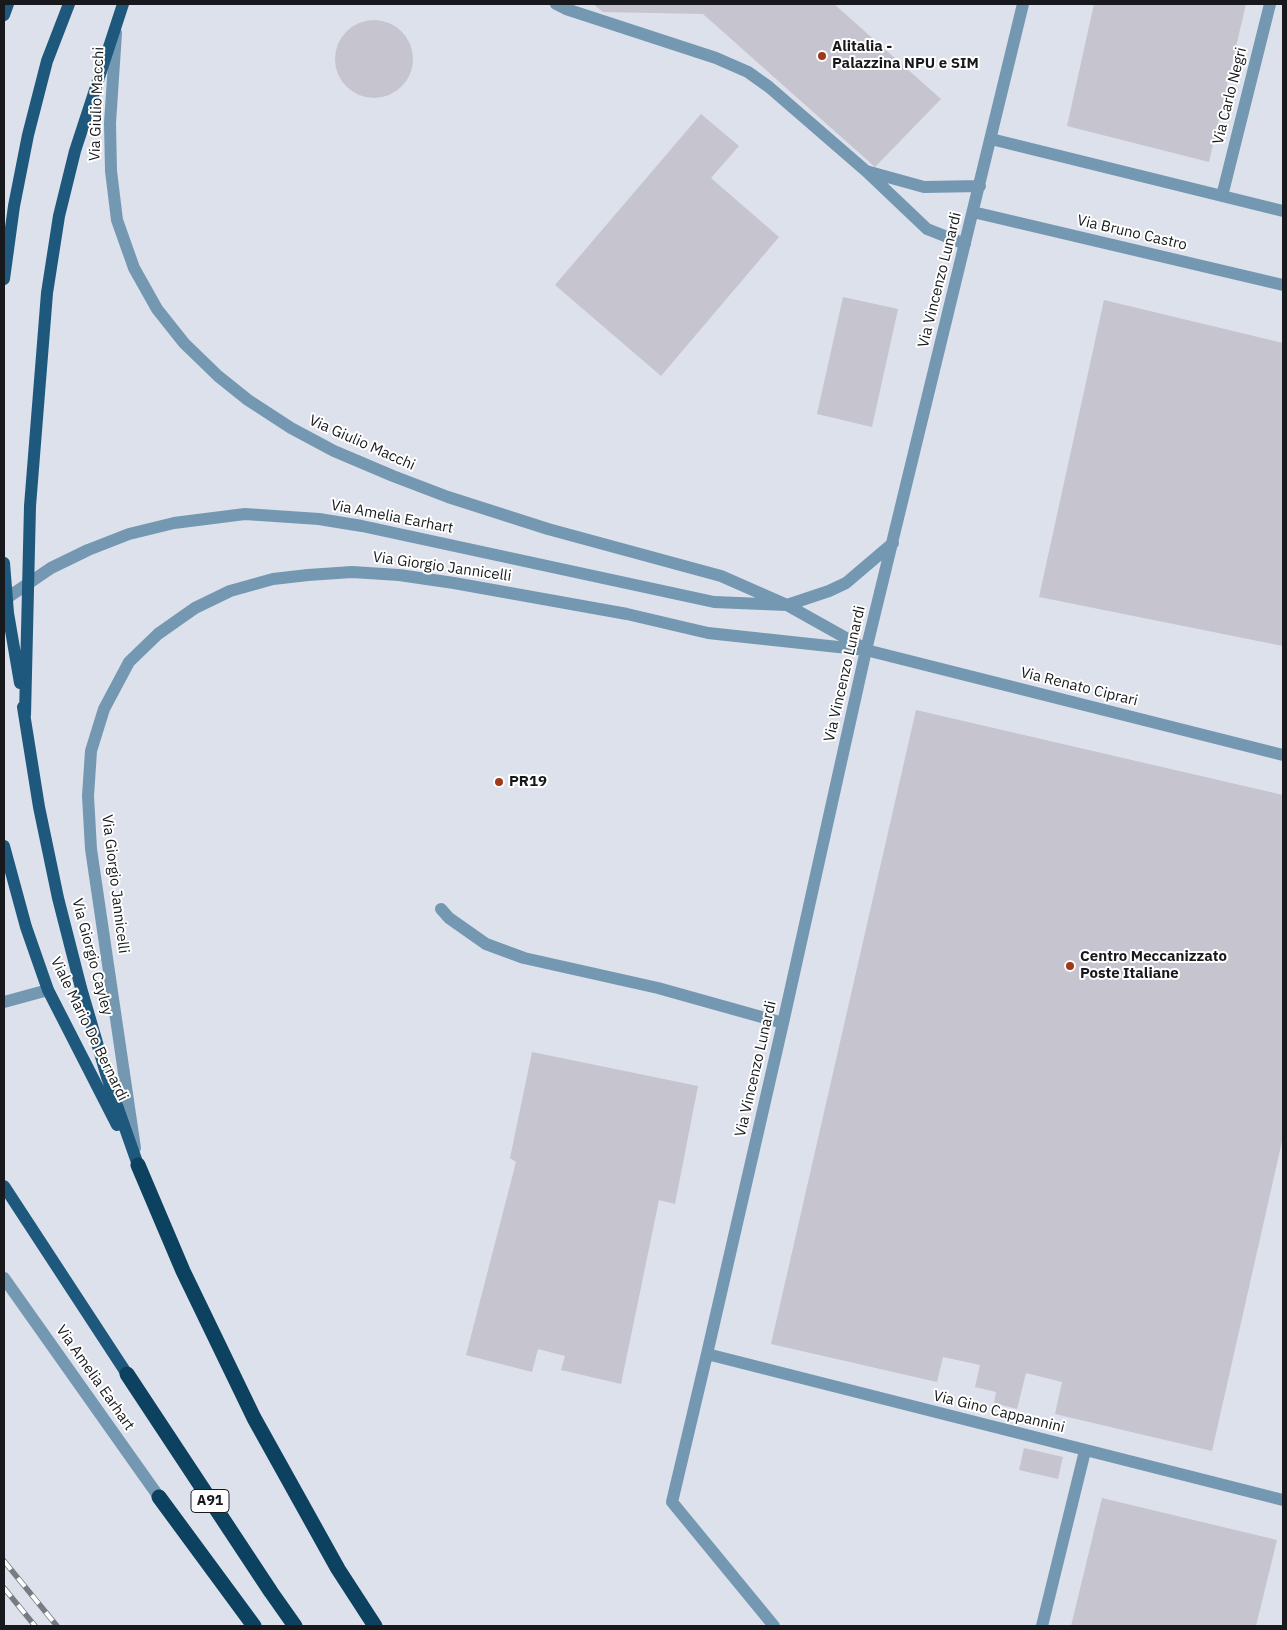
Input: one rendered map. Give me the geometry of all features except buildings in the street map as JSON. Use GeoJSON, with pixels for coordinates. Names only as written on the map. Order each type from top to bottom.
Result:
{"type":"FeatureCollection","features":[{"type":"Feature","properties":{"kind":"highway","name":"Via Giorgio Cayley"},"geometry":{"type":"LineString","coordinates":[[138,1165],[183,1271],[254,1418],[338,1569],[375,1626]]}},
{"type":"Feature","properties":{"kind":"highway","name":"A91"},"geometry":{"type":"LineString","coordinates":[[127,1374],[294,1626]]}},
{"type":"Feature","properties":{"kind":"highway"},"geometry":{"type":"LineString","coordinates":[[159,1497],[254,1626]]}},
{"type":"Feature","properties":{"kind":"main road"},"geometry":{"type":"LineString","coordinates":[[4,15],[8,4]]}},
{"type":"Feature","properties":{"kind":"main road"},"geometry":{"type":"LineString","coordinates":[[4,279],[14,206],[28,135],[47,62],[69,4]]}},
{"type":"Feature","properties":{"kind":"main road"},"geometry":{"type":"LineString","coordinates":[[25,715],[30,506],[47,292],[59,216],[74,151],[123,4]]}},
{"type":"Feature","properties":{"kind":"main road","name":"Via Giorgio Cayley"},"geometry":{"type":"LineString","coordinates":[[4,563],[8,613],[39,807],[58,898],[94,1033],[138,1165]]}},
{"type":"Feature","properties":{"kind":"main road","name":"Viale Mario De Bernardi"},"geometry":{"type":"LineString","coordinates":[[4,846],[26,927],[48,990],[138,1165]]}},
{"type":"Feature","properties":{"kind":"main road"},"geometry":{"type":"LineString","coordinates":[[4,1186],[127,1374]]}},
{"type":"Feature","properties":{"kind":"street"},"geometry":{"type":"LineString","coordinates":[[556,4],[566,9],[716,58],[748,72],[769,87],[866,171],[927,229],[966,244]]}},
{"type":"Feature","properties":{"kind":"street","name":"Via Vincenzo Lunardi"},"geometry":{"type":"LineString","coordinates":[[774,1626],[672,1502],[708,1354],[866,650],[1023,4]]}},
{"type":"Feature","properties":{"kind":"street","name":"Via Carlo Negri"},"geometry":{"type":"LineString","coordinates":[[1222,196],[1270,4]]}},
{"type":"Feature","properties":{"kind":"street","name":"Via Giulio Macchi"},"geometry":{"type":"LineString","coordinates":[[116,23],[110,123],[111,171],[117,220],[134,268],[157,309],[184,343],[218,376],[248,400],[291,428],[334,451],[393,476],[448,497],[548,529],[721,576],[787,605],[866,650]]}},
{"type":"Feature","properties":{"kind":"street"},"geometry":{"type":"LineString","coordinates":[[991,138],[1283,211]]}},
{"type":"Feature","properties":{"kind":"street"},"geometry":{"type":"LineString","coordinates":[[866,171],[924,188],[980,186]]}},
{"type":"Feature","properties":{"kind":"street","name":"Via Bruno Castro"},"geometry":{"type":"LineString","coordinates":[[973,212],[1283,285]]}},
{"type":"Feature","properties":{"kind":"street","name":"Via Amelia Earhart"},"geometry":{"type":"LineString","coordinates":[[4,600],[51,568],[88,550],[129,534],[174,523],[245,514],[319,519],[362,526],[714,602],[787,605]]}},
{"type":"Feature","properties":{"kind":"street"},"geometry":{"type":"LineString","coordinates":[[787,605],[846,583],[893,543]]}},
{"type":"Feature","properties":{"kind":"street","name":"Via Giorgio Jannicelli"},"geometry":{"type":"LineString","coordinates":[[138,1165],[91,849],[88,796],[91,751],[104,709],[129,662],[158,634],[195,608],[230,591],[273,579],[352,572],[399,575],[473,586],[627,614],[708,633],[866,650]]}},
{"type":"Feature","properties":{"kind":"street","name":"Via Renato Ciprari"},"geometry":{"type":"LineString","coordinates":[[866,650],[1283,755]]}},
{"type":"Feature","properties":{"kind":"street"},"geometry":{"type":"LineString","coordinates":[[441,909],[449,918],[486,944],[524,958],[658,988],[783,1023]]}},
{"type":"Feature","properties":{"kind":"street"},"geometry":{"type":"LineString","coordinates":[[4,1002],[48,990]]}},
{"type":"Feature","properties":{"kind":"street","name":"Via Amelia Earhart"},"geometry":{"type":"LineString","coordinates":[[4,1278],[159,1497]]}},
{"type":"Feature","properties":{"kind":"street","name":"Via Gino Cappannini"},"geometry":{"type":"LineString","coordinates":[[708,1354],[1283,1500]]}},
{"type":"Feature","properties":{"kind":"street"},"geometry":{"type":"LineString","coordinates":[[1042,1626],[1085,1451]]}},
{"type":"Feature","properties":{"kind":"railway"},"geometry":{"type":"LineString","coordinates":[[4,1561],[57,1626]]}},
{"type":"Feature","properties":{"kind":"railway"},"geometry":{"type":"LineString","coordinates":[[4,1588],[35,1626]]}},
{"type":"Feature","properties":{"kind":"place","name":"Alitalia - Palazzina NPU e SIM"},"geometry":{"type":"Point","coordinates":[822,56]}},
{"type":"Feature","properties":{"kind":"place","name":"PR19"},"geometry":{"type":"Point","coordinates":[499,782]}},
{"type":"Feature","properties":{"kind":"place","name":"Centro Meccanizzato Poste Italiane"},"geometry":{"type":"Point","coordinates":[1070,966]}}]}
